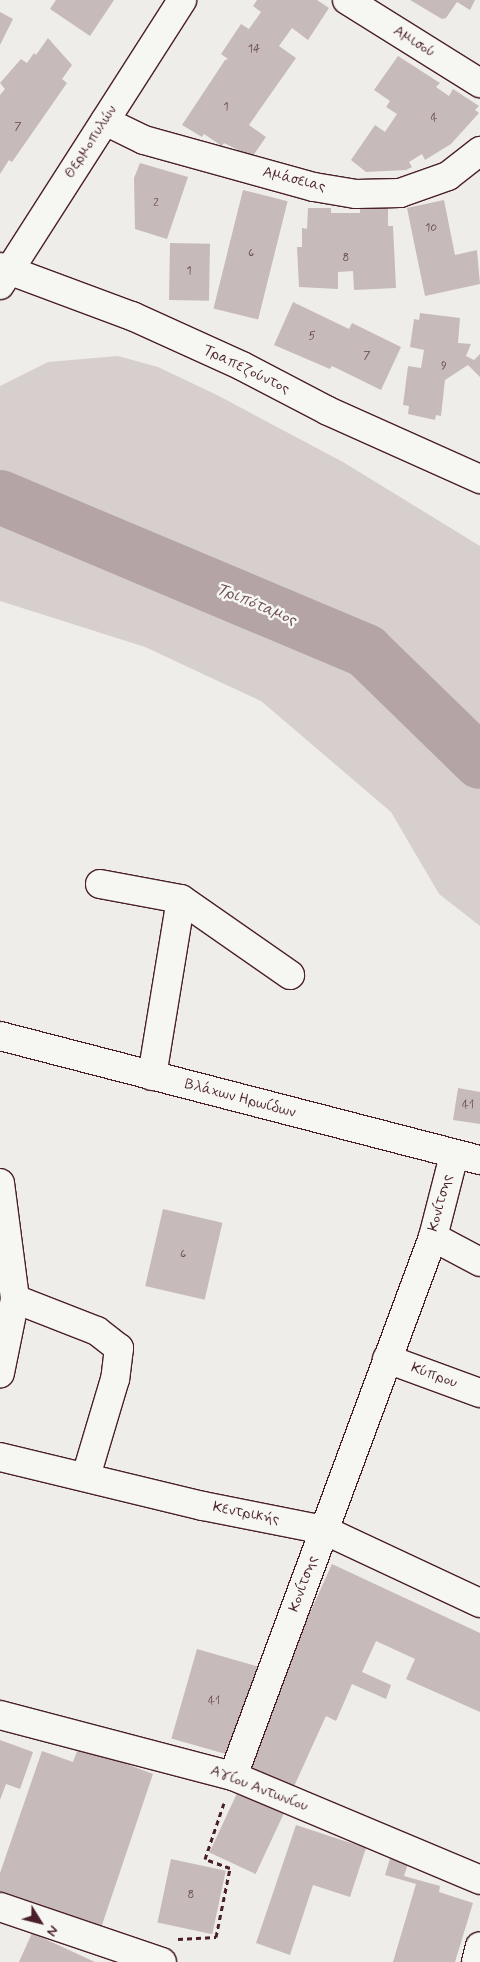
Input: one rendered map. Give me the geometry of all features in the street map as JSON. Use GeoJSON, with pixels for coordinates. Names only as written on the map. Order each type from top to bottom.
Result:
{"type":"FeatureCollection","features":[{"type":"Feature","properties":{"kind":"street","name":"Θερμοπυλών"},"geometry":{"type":"LineString","coordinates":[[3,274],[105,121],[182,0]]}},
{"type":"Feature","properties":{"kind":"street","name":"Αμισού"},"geometry":{"type":"LineString","coordinates":[[347,0],[480,83]]}},
{"type":"Feature","properties":{"kind":"street","name":"Αμάσειας"},"geometry":{"type":"LineString","coordinates":[[105,121],[144,140],[314,187],[356,194],[408,190],[448,176],[480,151]]}},
{"type":"Feature","properties":{"kind":"street","name":"Τραπεζούντος"},"geometry":{"type":"LineString","coordinates":[[3,274],[132,316],[242,366],[337,415],[480,479]]}},
{"type":"Feature","properties":{"kind":"street"},"geometry":{"type":"LineString","coordinates":[[100,884],[181,899],[290,975]]}},
{"type":"Feature","properties":{"kind":"street"},"geometry":{"type":"LineString","coordinates":[[152,1076],[181,899]]}},
{"type":"Feature","properties":{"kind":"street","name":"Βλάχων Ηρωίδων"},"geometry":{"type":"LineString","coordinates":[[0,1036],[467,1157]]}},
{"type":"Feature","properties":{"kind":"street","name":"Κονίτσης"},"geometry":{"type":"LineString","coordinates":[[233,1776],[433,1237],[467,1157]]}},
{"type":"Feature","properties":{"kind":"street"},"geometry":{"type":"LineString","coordinates":[[0,1183],[15,1298],[0,1373]]}},
{"type":"Feature","properties":{"kind":"street"},"geometry":{"type":"LineString","coordinates":[[433,1237],[480,1262]]}},
{"type":"Feature","properties":{"kind":"street"},"geometry":{"type":"LineString","coordinates":[[15,1298],[96,1331],[119,1348],[115,1379],[86,1476]]}},
{"type":"Feature","properties":{"kind":"street","name":"Κύπρου"},"geometry":{"type":"LineString","coordinates":[[387,1359],[480,1393]]}},
{"type":"Feature","properties":{"kind":"street","name":"Κεντρικής"},"geometry":{"type":"LineString","coordinates":[[0,1457],[86,1476],[203,1506],[324,1530],[480,1603]]}},
{"type":"Feature","properties":{"kind":"street","name":"Αγίου Αντωνίου"},"geometry":{"type":"LineString","coordinates":[[0,1716],[233,1776],[480,1880]]}},
{"type":"Feature","properties":{"kind":"street"},"geometry":{"type":"LineString","coordinates":[[0,1907],[169,1954]]}},
{"type":"Feature","properties":{"kind":"street"},"geometry":{"type":"LineString","coordinates":[[476,1962],[480,1946]]}},
{"type":"Feature","properties":{"kind":"path"},"geometry":{"type":"LineString","coordinates":[[169,1954],[179,1937],[216,1937],[230,1868],[205,1859],[233,1776]]}},
{"type":"Feature","properties":{"kind":"shaded area"},"geometry":{"type":"Polygon","coordinates":[[[118,356],[158,367],[219,396],[343,462],[480,546],[480,926],[439,894],[391,812],[261,701],[145,647],[0,601],[0,386],[48,362],[118,356]]]}},
{"type":"Feature","properties":{"kind":"building"},"geometry":{"type":"Polygon","coordinates":[[[56,0],[114,0],[90,36],[50,9],[56,0]]]}},
{"type":"Feature","properties":{"kind":"building"},"geometry":{"type":"Polygon","coordinates":[[[257,0],[317,0],[329,8],[308,40],[292,28],[279,46],[296,58],[249,125],[266,137],[252,157],[224,143],[222,146],[204,134],[202,137],[182,125],[225,60],[228,59],[221,54],[241,24],[249,29],[261,12],[253,6],[257,0]]]}},
{"type":"Feature","properties":{"kind":"building"},"geometry":{"type":"Polygon","coordinates":[[[410,0],[475,0],[470,10],[457,2],[446,18],[442,19],[410,0]]]}},
{"type":"Feature","properties":{"kind":"building"},"geometry":{"type":"Polygon","coordinates":[[[0,12],[13,19],[0,45],[0,12]]]}},
{"type":"Feature","properties":{"kind":"building"},"geometry":{"type":"Polygon","coordinates":[[[48,38],[72,65],[62,79],[67,83],[12,162],[9,160],[0,174],[0,95],[5,89],[0,83],[21,59],[27,63],[34,53],[36,55],[48,38]]]}},
{"type":"Feature","properties":{"kind":"building"},"geometry":{"type":"Polygon","coordinates":[[[398,56],[440,83],[436,87],[449,96],[453,89],[479,106],[475,110],[479,113],[451,144],[425,160],[422,154],[409,162],[412,167],[406,170],[366,172],[351,160],[375,125],[385,132],[397,114],[386,107],[390,101],[374,90],[398,56]]]}},
{"type":"Feature","properties":{"kind":"building"},"geometry":{"type":"Polygon","coordinates":[[[140,163],[188,177],[167,239],[135,229],[134,178],[140,163]]]}},
{"type":"Feature","properties":{"kind":"building"},"geometry":{"type":"Polygon","coordinates":[[[243,190],[288,201],[258,320],[213,308],[243,190]]]}},
{"type":"Feature","properties":{"kind":"building"},"geometry":{"type":"Polygon","coordinates":[[[444,200],[455,255],[477,250],[480,284],[425,296],[407,208],[444,200]]]}},
{"type":"Feature","properties":{"kind":"building"},"geometry":{"type":"Polygon","coordinates":[[[360,207],[388,208],[388,226],[393,226],[396,288],[354,290],[353,271],[338,272],[338,289],[299,287],[297,247],[302,247],[302,228],[307,229],[308,208],[331,208],[331,213],[360,213],[360,207]]]}},
{"type":"Feature","properties":{"kind":"building"},"geometry":{"type":"Polygon","coordinates":[[[170,243],[210,244],[209,301],[169,300],[170,243]]]}},
{"type":"Feature","properties":{"kind":"building"},"geometry":{"type":"Polygon","coordinates":[[[293,302],[349,329],[352,323],[401,347],[381,390],[332,366],[330,369],[274,345],[293,302]]]}},
{"type":"Feature","properties":{"kind":"building"},"geometry":{"type":"Polygon","coordinates":[[[420,313],[460,318],[458,343],[471,344],[466,356],[474,360],[480,354],[480,377],[468,365],[445,380],[441,416],[436,415],[435,420],[408,414],[409,406],[403,405],[408,366],[421,368],[424,350],[410,347],[414,319],[419,320],[420,313]]]}},
{"type":"Feature","properties":{"kind":"building"},"geometry":{"type":"Polygon","coordinates":[[[458,1088],[480,1092],[480,1124],[453,1120],[458,1088]]]}},
{"type":"Feature","properties":{"kind":"building"},"geometry":{"type":"Polygon","coordinates":[[[163,1209],[222,1223],[205,1300],[145,1286],[163,1209]]]}},
{"type":"Feature","properties":{"kind":"building"},"geometry":{"type":"Polygon","coordinates":[[[332,1564],[480,1633],[480,1712],[406,1679],[415,1659],[376,1641],[362,1672],[391,1685],[386,1699],[352,1684],[336,1721],[326,1716],[291,1793],[239,1770],[332,1564]]]}},
{"type":"Feature","properties":{"kind":"building"},"geometry":{"type":"Polygon","coordinates":[[[197,1649],[258,1666],[232,1756],[171,1738],[197,1649]]]}},
{"type":"Feature","properties":{"kind":"building"},"geometry":{"type":"Polygon","coordinates":[[[0,1740],[33,1752],[20,1789],[6,1784],[0,1800],[0,1740]]]}},
{"type":"Feature","properties":{"kind":"building"},"geometry":{"type":"Polygon","coordinates":[[[79,1746],[153,1774],[101,1928],[0,1893],[0,1873],[42,1751],[73,1762],[79,1746]]]}},
{"type":"Feature","properties":{"kind":"building"},"geometry":{"type":"Polygon","coordinates":[[[239,1789],[285,1811],[256,1874],[209,1852],[239,1789]]]}},
{"type":"Feature","properties":{"kind":"building"},"geometry":{"type":"Polygon","coordinates":[[[296,1825],[366,1848],[350,1897],[313,1885],[290,1955],[256,1943],[296,1825]]]}},
{"type":"Feature","properties":{"kind":"building"},"geometry":{"type":"Polygon","coordinates":[[[391,1855],[409,1861],[404,1876],[440,1886],[439,1892],[473,1903],[455,1962],[393,1962],[416,1884],[385,1875],[391,1855]]]}},
{"type":"Feature","properties":{"kind":"building"},"geometry":{"type":"Polygon","coordinates":[[[171,1859],[226,1871],[212,1934],[157,1923],[171,1859]]]}},
{"type":"Feature","properties":{"kind":"building"},"geometry":{"type":"Polygon","coordinates":[[[32,1933],[95,1962],[19,1962],[32,1933]]]}},
{"type":"Feature","properties":{"kind":"waterway","name":"Τριπόταμος"},"geometry":{"type":"LineString","coordinates":[[0,497],[366,651],[480,762]]}}]}
